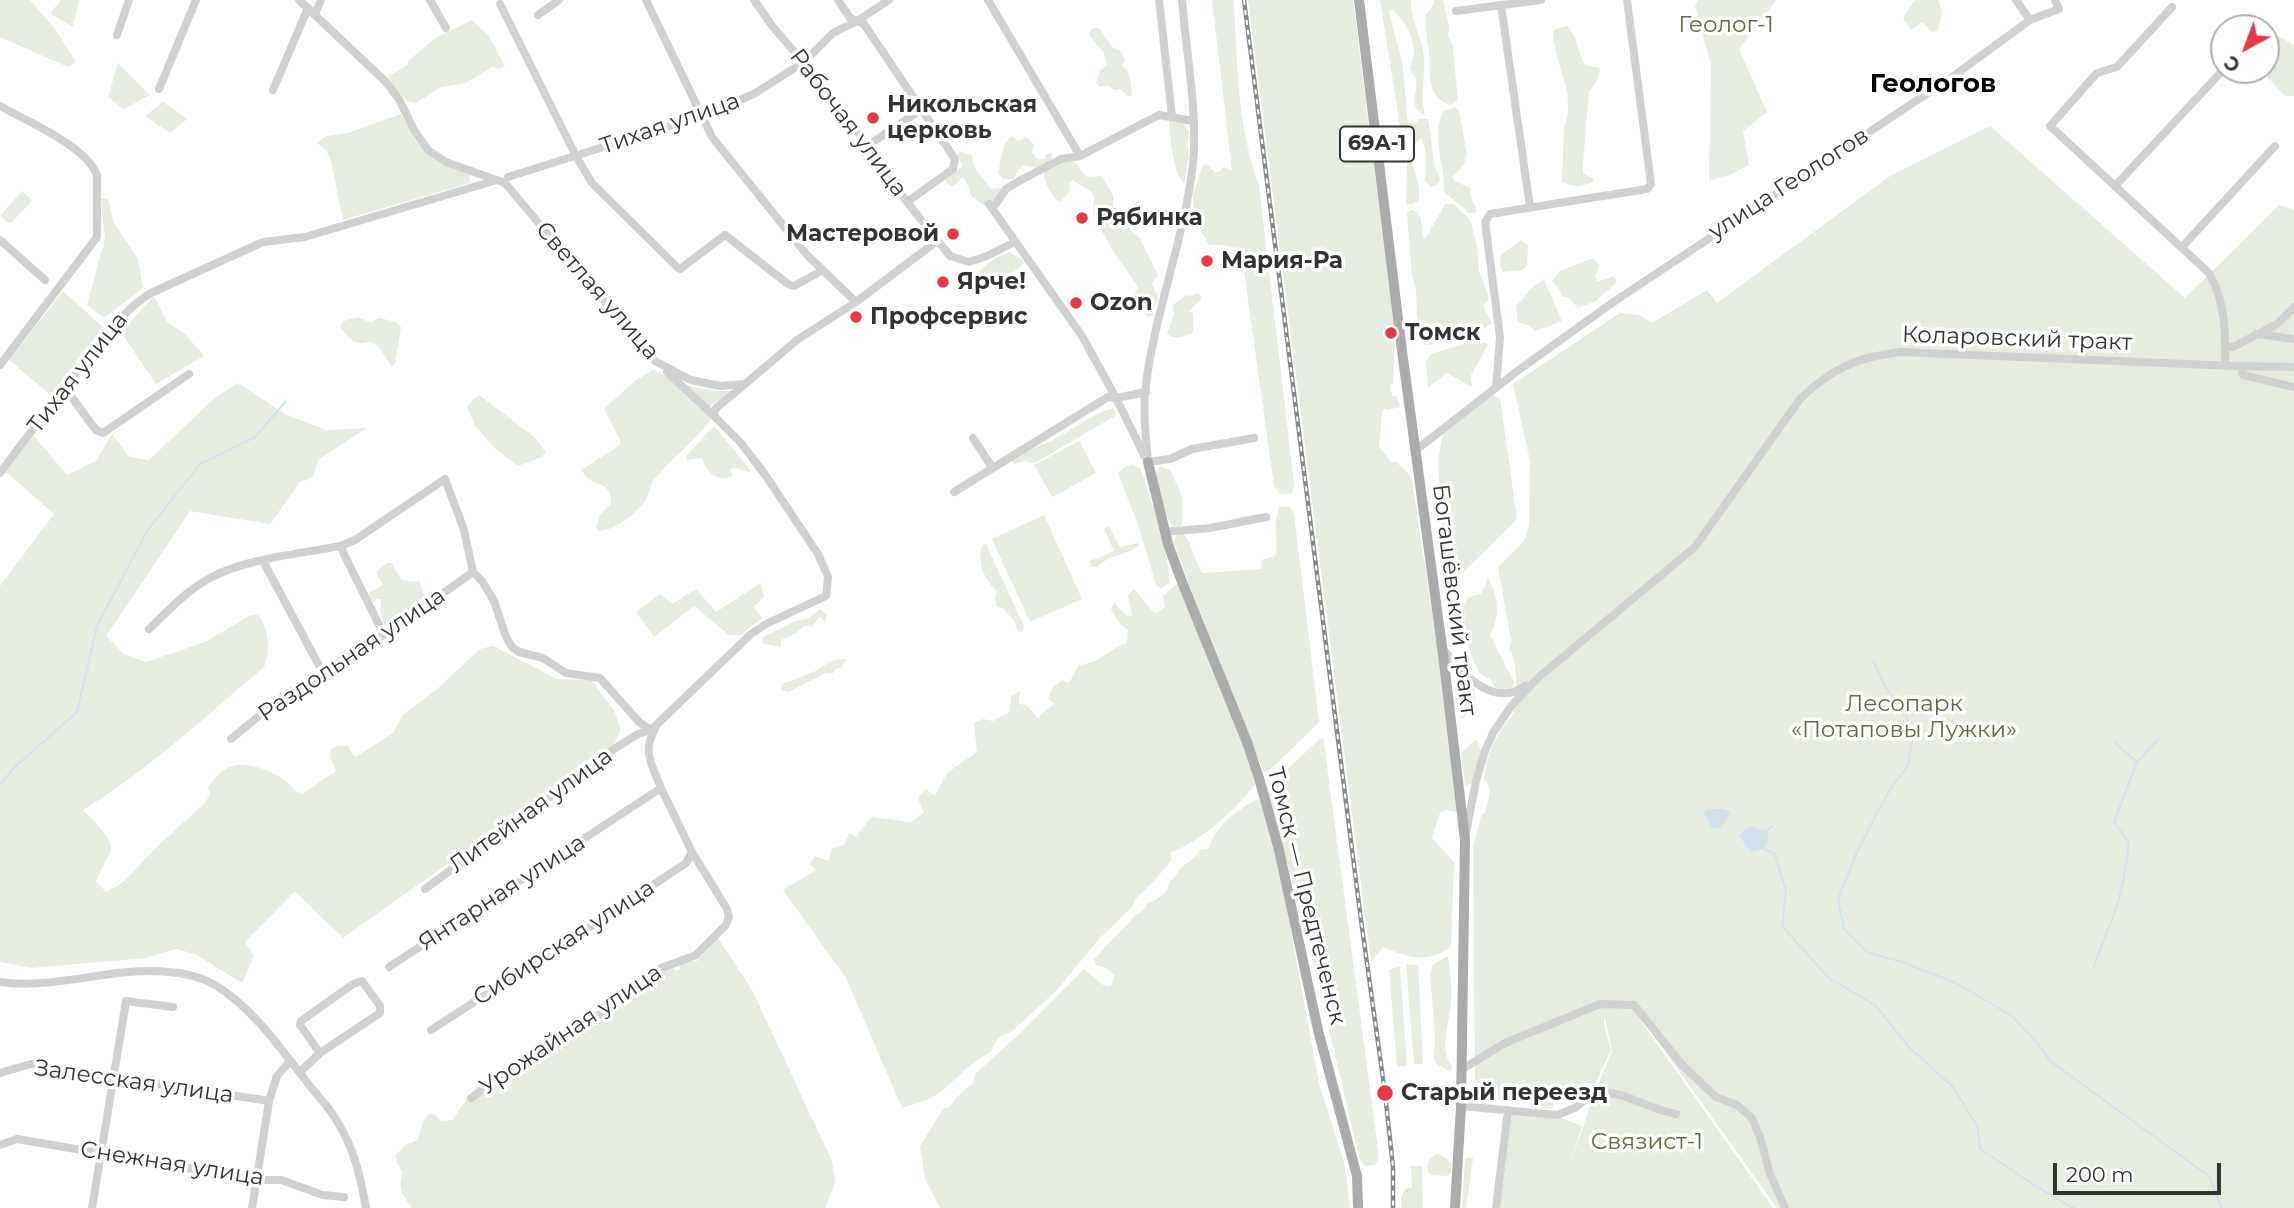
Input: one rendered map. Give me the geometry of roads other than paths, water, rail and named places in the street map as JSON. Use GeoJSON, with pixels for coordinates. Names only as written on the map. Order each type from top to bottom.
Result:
{"type":"FeatureCollection","features":[{"type":"Feature","properties":{"kind":"main road","name":"Богашёвский тракт"},"geometry":{"type":"LineString","coordinates":[[1359,0],[1465,839],[1461,1106],[1455,1208]]}},
{"type":"Feature","properties":{"kind":"main road","name":"Томск — Предтеченск"},"geometry":{"type":"LineString","coordinates":[[1148,462],[1165,532],[1182,582],[1259,778],[1279,850],[1318,1030],[1358,1185],[1358,1208]]}},
{"type":"Feature","properties":{"kind":"street"},"geometry":{"type":"LineString","coordinates":[[117,35],[129,0]]}},
{"type":"Feature","properties":{"kind":"street"},"geometry":{"type":"LineString","coordinates":[[159,89],[196,0]]}},
{"type":"Feature","properties":{"kind":"street","name":"Светлая улица"},"geometry":{"type":"LineString","coordinates":[[299,0],[385,81],[399,99],[414,130],[428,150],[446,162],[504,178],[569,261],[655,361],[691,380],[720,386],[745,384]]}},
{"type":"Feature","properties":{"kind":"street"},"geometry":{"type":"LineString","coordinates":[[316,14],[321,0]]}},
{"type":"Feature","properties":{"kind":"street"},"geometry":{"type":"LineString","coordinates":[[430,0],[446,28]]}},
{"type":"Feature","properties":{"kind":"street"},"geometry":{"type":"LineString","coordinates":[[538,15],[559,0]]}},
{"type":"Feature","properties":{"kind":"street"},"geometry":{"type":"LineString","coordinates":[[646,0],[712,137],[807,255],[856,302]]}},
{"type":"Feature","properties":{"kind":"street","name":"Рабочая улица"},"geometry":{"type":"LineString","coordinates":[[754,0],[773,27],[829,92],[907,202],[950,256],[968,262],[1015,242]]}},
{"type":"Feature","properties":{"kind":"street"},"geometry":{"type":"LineString","coordinates":[[838,0],[850,18],[864,24],[955,159],[953,169],[907,202]]}},
{"type":"Feature","properties":{"kind":"street","name":"Тихая улица"},"geometry":{"type":"LineString","coordinates":[[0,473],[122,314],[151,293],[263,242],[304,237],[702,116],[754,94],[804,62],[833,33],[889,0]]}},
{"type":"Feature","properties":{"kind":"street"},"geometry":{"type":"LineString","coordinates":[[988,0],[1080,156]]}},
{"type":"Feature","properties":{"kind":"street"},"geometry":{"type":"LineString","coordinates":[[1159,0],[1172,116]]}},
{"type":"Feature","properties":{"kind":"street"},"geometry":{"type":"LineString","coordinates":[[1148,462],[1145,434],[1146,392],[1155,337],[1191,176],[1194,141],[1182,0]]}},
{"type":"Feature","properties":{"kind":"street"},"geometry":{"type":"LineString","coordinates":[[1456,11],[1541,0]]}},
{"type":"Feature","properties":{"kind":"street"},"geometry":{"type":"LineString","coordinates":[[1496,388],[1500,337],[1485,219],[1490,214],[1647,189],[1651,184],[1627,0]]}},
{"type":"Feature","properties":{"kind":"street"},"geometry":{"type":"LineString","coordinates":[[2016,0],[2030,20]]}},
{"type":"Feature","properties":{"kind":"street","name":"улица Геологов"},"geometry":{"type":"LineString","coordinates":[[1416,450],[1516,372],[1623,295],[1952,77],[2030,20],[2059,9],[2055,0]]}},
{"type":"Feature","properties":{"kind":"street"},"geometry":{"type":"LineString","coordinates":[[500,4],[592,183],[677,267],[680,269],[725,235],[788,285],[794,286],[824,270]]}},
{"type":"Feature","properties":{"kind":"street"},"geometry":{"type":"LineString","coordinates":[[1501,5],[1530,207]]}},
{"type":"Feature","properties":{"kind":"street"},"geometry":{"type":"LineString","coordinates":[[2172,7],[2117,67],[2097,73],[2050,125],[2210,273],[2216,284],[2226,334],[2225,366]]}},
{"type":"Feature","properties":{"kind":"street"},"geometry":{"type":"LineString","coordinates":[[273,90],[308,8]]}},
{"type":"Feature","properties":{"kind":"street"},"geometry":{"type":"LineString","coordinates":[[2115,186],[2210,84]]}},
{"type":"Feature","properties":{"kind":"street"},"geometry":{"type":"LineString","coordinates":[[0,106],[66,142],[94,167],[97,175],[97,237],[0,365]]}},
{"type":"Feature","properties":{"kind":"street"},"geometry":{"type":"LineString","coordinates":[[867,146],[922,109]]}},
{"type":"Feature","properties":{"kind":"street"},"geometry":{"type":"LineString","coordinates":[[1148,462],[1082,336],[1015,242],[992,204],[1006,189],[1021,180],[1061,159],[1080,156],[1159,114],[1193,121]]}},
{"type":"Feature","properties":{"kind":"street"},"geometry":{"type":"LineString","coordinates":[[2182,247],[2275,146]]}},
{"type":"Feature","properties":{"kind":"street"},"geometry":{"type":"LineString","coordinates":[[0,240],[45,280]]}},
{"type":"Feature","properties":{"kind":"street"},"geometry":{"type":"LineString","coordinates":[[713,415],[716,408],[797,340],[856,302],[936,241]]}},
{"type":"Feature","properties":{"kind":"street"},"geometry":{"type":"LineString","coordinates":[[2226,347],[2233,347],[2277,324],[2294,307]]}},
{"type":"Feature","properties":{"kind":"street"},"geometry":{"type":"LineString","coordinates":[[2257,334],[2294,339]]}},
{"type":"Feature","properties":{"kind":"street","name":"Коларовский тракт"},"geometry":{"type":"LineString","coordinates":[[1539,677],[1695,547],[1800,399],[1819,380],[1856,360],[1875,355],[1920,352],[2294,367]]}},
{"type":"Feature","properties":{"kind":"street"},"geometry":{"type":"LineString","coordinates":[[149,629],[191,589],[212,577],[233,568],[340,546],[371,531],[445,479],[464,530],[474,572],[494,601],[512,647],[519,652],[542,658],[566,673],[600,678],[639,722],[650,730],[751,635],[766,624],[823,598],[828,592],[828,577],[818,554],[766,476],[741,443],[655,361]]}},
{"type":"Feature","properties":{"kind":"street"},"geometry":{"type":"LineString","coordinates":[[2242,367],[2243,375],[2294,387]]}},
{"type":"Feature","properties":{"kind":"street"},"geometry":{"type":"LineString","coordinates":[[64,387],[96,430],[103,433],[189,374]]}},
{"type":"Feature","properties":{"kind":"street"},"geometry":{"type":"LineString","coordinates":[[954,492],[1025,447],[1057,431],[1108,397],[1146,392]]}},
{"type":"Feature","properties":{"kind":"street"},"geometry":{"type":"LineString","coordinates":[[973,438],[992,467]]}},
{"type":"Feature","properties":{"kind":"street"},"geometry":{"type":"LineString","coordinates":[[1148,462],[1170,459],[1192,449],[1254,438]]}},
{"type":"Feature","properties":{"kind":"street"},"geometry":{"type":"LineString","coordinates":[[1165,532],[1210,528],[1266,517]]}},
{"type":"Feature","properties":{"kind":"street"},"geometry":{"type":"LineString","coordinates":[[340,546],[384,635]]}},
{"type":"Feature","properties":{"kind":"street"},"geometry":{"type":"LineString","coordinates":[[263,561],[323,671]]}},
{"type":"Feature","properties":{"kind":"street","name":"Раздольная улица"},"geometry":{"type":"LineString","coordinates":[[231,738],[282,697],[384,635],[474,572]]}},
{"type":"Feature","properties":{"kind":"street"},"geometry":{"type":"LineString","coordinates":[[1443,649],[1457,666],[1481,686],[1511,699],[1511,705]]}},
{"type":"Feature","properties":{"kind":"street"},"geometry":{"type":"LineString","coordinates":[[1445,670],[1457,666]]}},
{"type":"Feature","properties":{"kind":"street"},"geometry":{"type":"LineString","coordinates":[[1501,694],[1518,691],[1539,677]]}},
{"type":"Feature","properties":{"kind":"street"},"geometry":{"type":"LineString","coordinates":[[1465,839],[1485,751],[1511,705],[1539,677]]}},
{"type":"Feature","properties":{"kind":"street"},"geometry":{"type":"LineString","coordinates":[[661,720],[649,739],[648,753],[661,788],[692,852]]}},
{"type":"Feature","properties":{"kind":"street","name":"Литейная улица"},"geometry":{"type":"LineString","coordinates":[[425,889],[617,747],[650,730]]}},
{"type":"Feature","properties":{"kind":"street","name":"Янтарная улица"},"geometry":{"type":"LineString","coordinates":[[389,967],[661,788]]}},
{"type":"Feature","properties":{"kind":"street"},"geometry":{"type":"LineString","coordinates":[[1461,796],[1466,801],[1473,797]]}},
{"type":"Feature","properties":{"kind":"street","name":"Урожайная улица"},"geometry":{"type":"LineString","coordinates":[[471,1098],[539,1049],[589,1022],[656,970],[696,955],[726,925],[729,917],[727,909],[692,852]]}},
{"type":"Feature","properties":{"kind":"street","name":"Сибирская улица"},"geometry":{"type":"LineString","coordinates":[[431,1030],[686,863],[692,852]]}},
{"type":"Feature","properties":{"kind":"street"},"geometry":{"type":"LineString","coordinates":[[0,982],[47,984],[144,971],[193,976],[214,985],[246,1010],[338,1122],[358,1167],[366,1208]]}},
{"type":"Feature","properties":{"kind":"street"},"geometry":{"type":"LineString","coordinates":[[299,1072],[320,1053],[380,1013],[380,1006],[362,981],[353,984],[301,1021],[300,1025],[320,1053]]}},
{"type":"Feature","properties":{"kind":"street"},"geometry":{"type":"LineString","coordinates":[[92,1208],[126,1001],[173,1007]]}},
{"type":"Feature","properties":{"kind":"street"},"geometry":{"type":"LineString","coordinates":[[1461,1070],[1505,1043],[1600,1004],[1634,1004],[1683,1066],[1716,1097],[1737,1105],[1752,1118],[1770,1174],[1785,1208]]}},
{"type":"Feature","properties":{"kind":"street"},"geometry":{"type":"LineString","coordinates":[[252,1208],[269,1101],[277,1076],[290,1061]]}},
{"type":"Feature","properties":{"kind":"street","name":"Залесская улица"},"geometry":{"type":"LineString","coordinates":[[0,1073],[31,1064],[269,1101]]}},
{"type":"Feature","properties":{"kind":"street"},"geometry":{"type":"LineString","coordinates":[[1461,1106],[1557,1115],[1575,1108],[1592,1094],[1601,1092],[1621,1095],[1676,1114]]}},
{"type":"Feature","properties":{"kind":"street"},"geometry":{"type":"LineString","coordinates":[[1496,1208],[1508,1110]]}},
{"type":"Feature","properties":{"kind":"street","name":"Снежная улица"},"geometry":{"type":"LineString","coordinates":[[0,1145],[18,1139],[257,1180],[281,1180],[323,1195],[344,1197]]}},
{"type":"Feature","properties":{"kind":"water"},"geometry":{"type":"Polygon","coordinates":[[[1708,809],[1731,812],[1721,828],[1712,828],[1704,814],[1708,809]]]}},
{"type":"Feature","properties":{"kind":"water"},"geometry":{"type":"Polygon","coordinates":[[[1752,826],[1766,831],[1769,837],[1763,848],[1751,852],[1739,836],[1752,826]]]}},
{"type":"Feature","properties":{"kind":"waterway"},"geometry":{"type":"LineString","coordinates":[[0,784],[16,766],[77,712],[97,626],[147,531],[200,464],[255,437],[286,401]]}},
{"type":"Feature","properties":{"kind":"waterway"},"geometry":{"type":"LineString","coordinates":[[1874,662],[1885,686],[1907,716],[1912,740],[1908,766],[1878,811],[1857,852],[1838,899],[1844,929],[1867,952],[1956,983],[2012,1016],[2050,1061],[2210,1177],[2221,1208]]}},
{"type":"Feature","properties":{"kind":"waterway"},"geometry":{"type":"LineString","coordinates":[[2137,762],[2159,738]]}},
{"type":"Feature","properties":{"kind":"waterway"},"geometry":{"type":"LineString","coordinates":[[2094,967],[2122,885],[2129,843],[2114,822],[2137,762],[2115,743]]}},
{"type":"Feature","properties":{"kind":"waterway"},"geometry":{"type":"LineString","coordinates":[[1766,831],[1773,826]]}},
{"type":"Feature","properties":{"kind":"waterway"},"geometry":{"type":"LineString","coordinates":[[1762,848],[1775,854],[1786,891],[1782,926],[1829,978],[1875,1005],[1909,1047],[1953,1087],[1977,1126],[1980,1149],[2038,1188],[2074,1208]]}},
{"type":"Feature","properties":{"kind":"railway"},"geometry":{"type":"LineString","coordinates":[[1244,0],[1385,1093],[1393,1167],[1393,1208]]}},
{"type":"Feature","properties":{"kind":"place","name":"Никольская церковь"},"geometry":{"type":"Point","coordinates":[873,118]}},
{"type":"Feature","properties":{"kind":"place","name":"Рябинка"},"geometry":{"type":"Point","coordinates":[1082,218]}},
{"type":"Feature","properties":{"kind":"place","name":"Мастеровой"},"geometry":{"type":"Point","coordinates":[953,234]}},
{"type":"Feature","properties":{"kind":"place","name":"Мария-Ра"},"geometry":{"type":"Point","coordinates":[1207,261]}},
{"type":"Feature","properties":{"kind":"place","name":"Ярче!"},"geometry":{"type":"Point","coordinates":[943,282]}},
{"type":"Feature","properties":{"kind":"place","name":"Ozon"},"geometry":{"type":"Point","coordinates":[1076,303]}},
{"type":"Feature","properties":{"kind":"place","name":"Профсервис"},"geometry":{"type":"Point","coordinates":[856,317]}},
{"type":"Feature","properties":{"kind":"place","name":"Томск"},"geometry":{"type":"Point","coordinates":[1391,333]}},
{"type":"Feature","properties":{"kind":"place","name":"Старый переезд"},"geometry":{"type":"Point","coordinates":[1385,1093]}},
{"type":"Feature","properties":{"kind":"district","name":"Геологов"},"geometry":{"type":"Point","coordinates":[1933,84]}},
{"type":"Feature","properties":{"kind":"park label","name":"Геолог-1"},"geometry":{"type":"Point","coordinates":[1726,25]}},
{"type":"Feature","properties":{"kind":"park label","name":"Лесопарк «Потаповы Лужки»"},"geometry":{"type":"Point","coordinates":[1904,717]}},
{"type":"Feature","properties":{"kind":"park label","name":"Связист-1"},"geometry":{"type":"Point","coordinates":[1647,1142]}}]}
